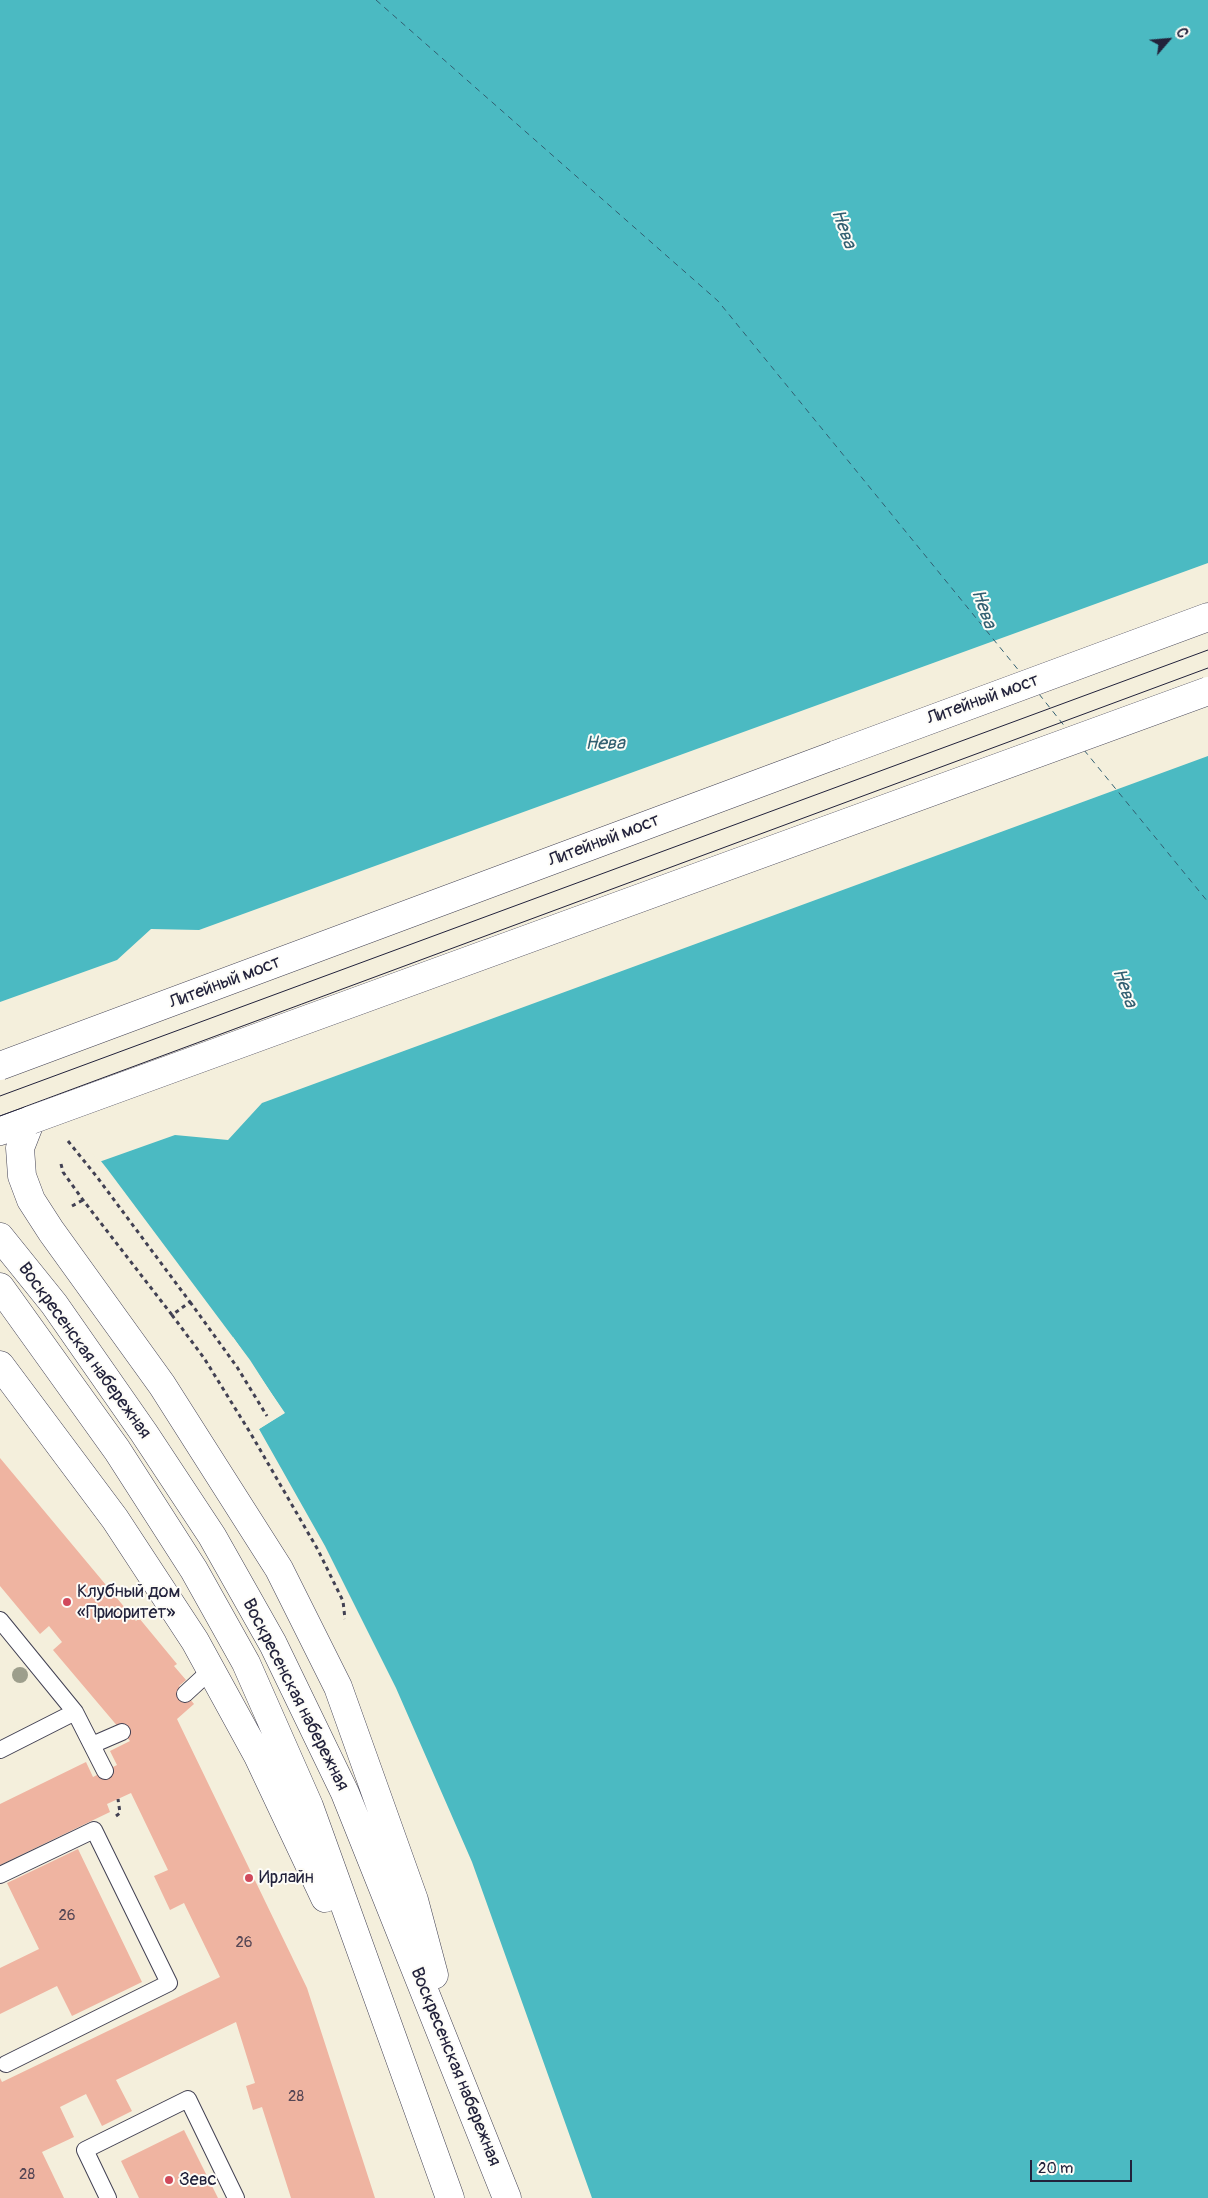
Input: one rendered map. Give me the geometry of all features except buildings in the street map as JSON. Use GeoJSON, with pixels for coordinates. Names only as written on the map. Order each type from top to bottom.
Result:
{"type":"FeatureCollection","features":[{"type":"Feature","properties":{"kind":"main road","name":"Литейный мост"},"geometry":{"type":"LineString","coordinates":[[0,1066],[1208,617]]}},
{"type":"Feature","properties":{"kind":"main road"},"geometry":{"type":"LineString","coordinates":[[0,1131],[1208,691]]}},
{"type":"Feature","properties":{"kind":"main road"},"geometry":{"type":"LineString","coordinates":[[32,1120],[20,1148],[22,1176],[31,1200],[162,1385],[274,1560],[338,1687],[414,1900],[466,2092]]}},
{"type":"Feature","properties":{"kind":"main road","name":"Воскресенская набережная"},"geometry":{"type":"LineString","coordinates":[[0,1237],[54,1304],[144,1433],[212,1536],[273,1644],[344,1793],[466,2092],[506,2198]]}},
{"type":"Feature","properties":{"kind":"main road","name":"Воскресенская набережная"},"geometry":{"type":"LineString","coordinates":[[0,1287],[122,1458],[194,1570],[246,1663],[309,1806],[450,2198]]}},
{"type":"Feature","properties":{"kind":"main road"},"geometry":{"type":"LineString","coordinates":[[0,1365],[115,1519],[195,1641],[258,1756],[391,2036]]}},
{"type":"Feature","properties":{"kind":"lane"},"geometry":{"type":"LineString","coordinates":[[0,1620],[76,1712],[106,1771]]}},
{"type":"Feature","properties":{"kind":"lane"},"geometry":{"type":"LineString","coordinates":[[186,1694],[211,1670]]}},
{"type":"Feature","properties":{"kind":"lane"},"geometry":{"type":"LineString","coordinates":[[0,1750],[76,1712]]}},
{"type":"Feature","properties":{"kind":"lane"},"geometry":{"type":"LineString","coordinates":[[92,1746],[122,1732]]}},
{"type":"Feature","properties":{"kind":"lane"},"geometry":{"type":"LineString","coordinates":[[0,1874],[94,1830],[169,1983],[6,2064]]}},
{"type":"Feature","properties":{"kind":"lane"},"geometry":{"type":"LineString","coordinates":[[108,2198],[85,2150],[188,2100],[236,2198]]}},
{"type":"Feature","properties":{"kind":"path"},"geometry":{"type":"LineString","coordinates":[[65,1138],[97,1177],[190,1302],[237,1367],[267,1416]]}},
{"type":"Feature","properties":{"kind":"path"},"geometry":{"type":"LineString","coordinates":[[61,1164],[62,1172],[204,1358],[241,1417],[313,1542],[343,1601],[345,1619]]}},
{"type":"Feature","properties":{"kind":"path"},"geometry":{"type":"LineString","coordinates":[[68,1209],[83,1200]]}},
{"type":"Feature","properties":{"kind":"path"},"geometry":{"type":"LineString","coordinates":[[172,1315],[190,1302]]}},
{"type":"Feature","properties":{"kind":"water","name":"Нева"},"geometry":{"type":"Polygon","coordinates":[[[0,0],[1208,0],[1208,2198],[592,2198],[472,1862],[396,1688],[325,1546],[259,1429],[284,1413],[250,1360],[108,1170],[40,1084],[0,1038],[0,0]]]}},
{"type":"Feature","properties":{"kind":"pier"},"geometry":{"type":"Polygon","coordinates":[[[1208,563],[1208,756],[262,1103],[228,1140],[175,1135],[99,1162],[0,1042],[0,1002],[117,960],[151,929],[199,930],[1208,563]]]}},
{"type":"Feature","properties":{"kind":"pier"},"geometry":{"type":"Polygon","coordinates":[[[233,1337],[285,1413],[259,1429],[258,1427],[281,1412],[231,1339],[233,1337]]]}},
{"type":"Feature","properties":{"kind":"ferry route"},"geometry":{"type":"LineString","coordinates":[[376,0],[718,301],[1020,672]]}},
{"type":"Feature","properties":{"kind":"ferry route"},"geometry":{"type":"LineString","coordinates":[[1039,694],[1066,728]]}},
{"type":"Feature","properties":{"kind":"ferry route"},"geometry":{"type":"LineString","coordinates":[[1084,750],[1208,902]]}},
{"type":"Feature","properties":{"kind":"tram line"},"geometry":{"type":"LineString","coordinates":[[0,1096],[1208,650]]}},
{"type":"Feature","properties":{"kind":"tram line"},"geometry":{"type":"LineString","coordinates":[[0,1116],[1208,668]]}},
{"type":"Feature","properties":{"kind":"place","name":"Клубный дом «Приоритет»"},"geometry":{"type":"Point","coordinates":[67,1602]}},
{"type":"Feature","properties":{"kind":"place","name":"Ирлайн"},"geometry":{"type":"Point","coordinates":[249,1878]}},
{"type":"Feature","properties":{"kind":"place","name":"Зевс"},"geometry":{"type":"Point","coordinates":[169,2180]}}]}
